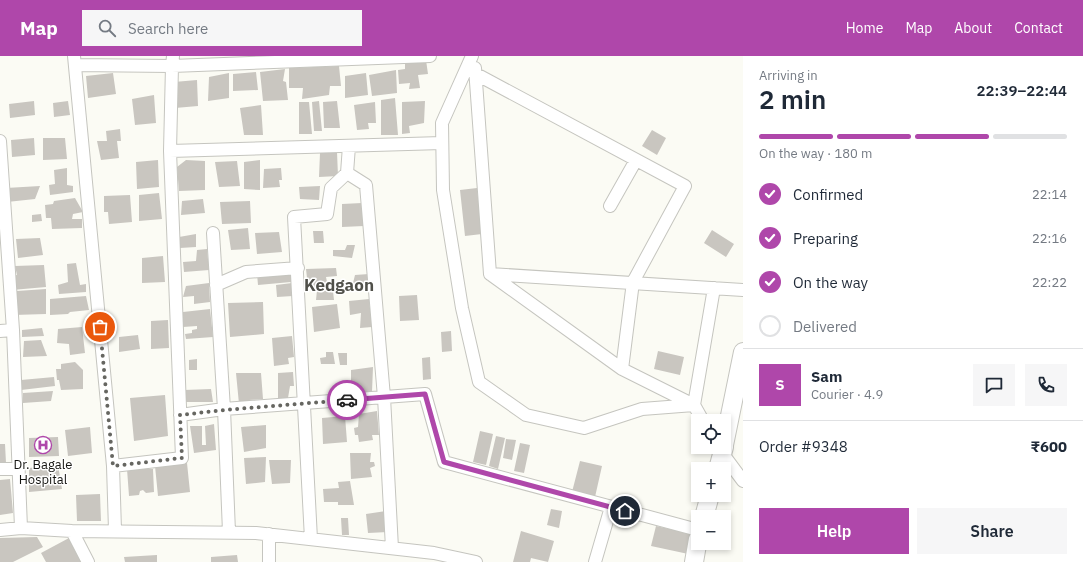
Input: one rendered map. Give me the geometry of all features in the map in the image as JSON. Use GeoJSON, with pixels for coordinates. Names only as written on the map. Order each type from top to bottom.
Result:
{"type":"FeatureCollection","features":[{"type":"Feature","properties":{"kind":"main road"},"geometry":{"type":"LineString","coordinates":[[729,414],[743,352]]}},
{"type":"Feature","properties":{"kind":"main road"},"geometry":{"type":"LineString","coordinates":[[694,562],[696,550]]}},
{"type":"Feature","properties":{"kind":"street"},"geometry":{"type":"LineString","coordinates":[[115,530],[113,466],[74,60],[173,61],[430,56]]}},
{"type":"Feature","properties":{"kind":"street"},"geometry":{"type":"LineString","coordinates":[[472,56],[476,74],[490,274],[622,370],[694,405],[699,414]]}},
{"type":"Feature","properties":{"kind":"street"},"geometry":{"type":"LineString","coordinates":[[472,56],[442,123],[443,190],[462,308],[479,382],[526,415],[584,428],[642,410],[694,405]]}},
{"type":"Feature","properties":{"kind":"street"},"geometry":{"type":"LineString","coordinates":[[113,466],[182,458],[170,151],[173,61]]}},
{"type":"Feature","properties":{"kind":"street"},"geometry":{"type":"LineString","coordinates":[[476,74],[685,186],[633,282],[622,370]]}},
{"type":"Feature","properties":{"kind":"street"},"geometry":{"type":"LineString","coordinates":[[0,142],[2,198],[13,330],[17,469],[21,528]]}},
{"type":"Feature","properties":{"kind":"street"},"geometry":{"type":"LineString","coordinates":[[170,151],[442,143]]}},
{"type":"Feature","properties":{"kind":"street"},"geometry":{"type":"LineString","coordinates":[[312,539],[294,217],[327,214],[331,188],[348,173],[349,146]]}},
{"type":"Feature","properties":{"kind":"street"},"geometry":{"type":"LineString","coordinates":[[610,206],[636,160]]}},
{"type":"Feature","properties":{"kind":"street"},"geometry":{"type":"LineString","coordinates":[[348,173],[366,185],[384,397],[392,548]]}},
{"type":"Feature","properties":{"kind":"street"},"geometry":{"type":"LineString","coordinates":[[213,233],[224,410],[229,532]]}},
{"type":"Feature","properties":{"kind":"street"},"geometry":{"type":"LineString","coordinates":[[216,285],[246,272],[298,268]]}},
{"type":"Feature","properties":{"kind":"street"},"geometry":{"type":"LineString","coordinates":[[490,274],[743,290]]}},
{"type":"Feature","properties":{"kind":"street"},"geometry":{"type":"LineString","coordinates":[[694,405],[714,288]]}},
{"type":"Feature","properties":{"kind":"street"},"geometry":{"type":"LineString","coordinates":[[0,331],[13,330]]}},
{"type":"Feature","properties":{"kind":"street"},"geometry":{"type":"LineString","coordinates":[[180,415],[304,403],[425,394],[444,462],[691,528]]}},
{"type":"Feature","properties":{"kind":"street"},"geometry":{"type":"LineString","coordinates":[[722,454],[743,480]]}},
{"type":"Feature","properties":{"kind":"street"},"geometry":{"type":"LineString","coordinates":[[0,469],[17,469]]}},
{"type":"Feature","properties":{"kind":"street"},"geometry":{"type":"LineString","coordinates":[[595,562],[611,507]]}},
{"type":"Feature","properties":{"kind":"street"},"geometry":{"type":"LineString","coordinates":[[0,530],[21,528],[72,531],[115,530],[269,534],[392,548],[415,556],[434,552],[476,562]]}},
{"type":"Feature","properties":{"kind":"street"},"geometry":{"type":"LineString","coordinates":[[72,531],[88,562]]}},
{"type":"Feature","properties":{"kind":"street"},"geometry":{"type":"LineString","coordinates":[[268,562],[269,534]]}},
{"type":"Feature","properties":{"kind":"building"},"geometry":{"type":"Polygon","coordinates":[[[426,60],[428,74],[418,75],[420,88],[409,89],[410,83],[399,84],[398,70],[405,69],[405,61],[426,60]]]}},
{"type":"Feature","properties":{"kind":"building"},"geometry":{"type":"Polygon","coordinates":[[[339,66],[341,86],[330,86],[329,95],[302,99],[303,88],[289,88],[289,68],[339,66]]]}},
{"type":"Feature","properties":{"kind":"building"},"geometry":{"type":"Polygon","coordinates":[[[285,69],[283,81],[286,82],[288,100],[263,101],[260,72],[285,69]]]}},
{"type":"Feature","properties":{"kind":"building"},"geometry":{"type":"Polygon","coordinates":[[[396,70],[397,93],[372,96],[369,75],[396,70]]]}},
{"type":"Feature","properties":{"kind":"building"},"geometry":{"type":"Polygon","coordinates":[[[256,72],[258,90],[233,91],[233,74],[256,72]]]}},
{"type":"Feature","properties":{"kind":"building"},"geometry":{"type":"Polygon","coordinates":[[[113,73],[116,94],[88,98],[86,76],[113,73]]]}},
{"type":"Feature","properties":{"kind":"building"},"geometry":{"type":"Polygon","coordinates":[[[229,73],[229,98],[208,101],[209,77],[229,73]]]}},
{"type":"Feature","properties":{"kind":"building"},"geometry":{"type":"Polygon","coordinates":[[[366,73],[368,95],[345,98],[345,76],[366,73]]]}},
{"type":"Feature","properties":{"kind":"building"},"geometry":{"type":"Polygon","coordinates":[[[197,80],[198,106],[175,108],[174,82],[197,80]]]}},
{"type":"Feature","properties":{"kind":"building"},"geometry":{"type":"Polygon","coordinates":[[[154,95],[156,123],[135,125],[132,99],[154,95]]]}},
{"type":"Feature","properties":{"kind":"building"},"geometry":{"type":"Polygon","coordinates":[[[395,98],[398,135],[381,135],[381,100],[395,98]]]}},
{"type":"Feature","properties":{"kind":"building"},"geometry":{"type":"Polygon","coordinates":[[[34,101],[35,115],[10,118],[9,104],[34,101]]]}},
{"type":"Feature","properties":{"kind":"building"},"geometry":{"type":"Polygon","coordinates":[[[68,101],[70,115],[54,117],[53,103],[68,101]]]}},
{"type":"Feature","properties":{"kind":"building"},"geometry":{"type":"Polygon","coordinates":[[[319,101],[322,131],[314,131],[312,102],[319,101]]]}},
{"type":"Feature","properties":{"kind":"building"},"geometry":{"type":"Polygon","coordinates":[[[337,101],[340,128],[324,128],[323,102],[337,101]]]}},
{"type":"Feature","properties":{"kind":"building"},"geometry":{"type":"Polygon","coordinates":[[[425,101],[424,123],[409,126],[410,133],[402,134],[402,102],[425,101]]]}},
{"type":"Feature","properties":{"kind":"building"},"geometry":{"type":"Polygon","coordinates":[[[299,102],[309,102],[312,134],[299,134],[299,102]]]}},
{"type":"Feature","properties":{"kind":"building"},"geometry":{"type":"Polygon","coordinates":[[[375,102],[376,123],[368,123],[369,129],[357,130],[354,105],[375,102]]]}},
{"type":"Feature","properties":{"kind":"building"},"geometry":{"type":"Polygon","coordinates":[[[261,105],[263,135],[244,135],[240,108],[261,105]]]}},
{"type":"Feature","properties":{"kind":"building"},"geometry":{"type":"Polygon","coordinates":[[[120,129],[121,141],[117,141],[119,158],[101,160],[97,141],[107,141],[106,131],[120,129]]]}},
{"type":"Feature","properties":{"kind":"building"},"geometry":{"type":"Polygon","coordinates":[[[652,130],[666,138],[657,155],[642,146],[652,130]]]}},
{"type":"Feature","properties":{"kind":"building"},"geometry":{"type":"Polygon","coordinates":[[[34,138],[35,155],[12,157],[11,140],[34,138]]]}},
{"type":"Feature","properties":{"kind":"building"},"geometry":{"type":"Polygon","coordinates":[[[43,138],[65,138],[67,159],[43,160],[43,138]]]}},
{"type":"Feature","properties":{"kind":"building"},"geometry":{"type":"Polygon","coordinates":[[[337,152],[338,176],[319,177],[320,153],[337,152]]]}},
{"type":"Feature","properties":{"kind":"building"},"geometry":{"type":"Polygon","coordinates":[[[158,160],[159,187],[137,189],[136,162],[158,160]]]}},
{"type":"Feature","properties":{"kind":"building"},"geometry":{"type":"Polygon","coordinates":[[[186,160],[205,161],[205,190],[179,191],[177,167],[186,160]]]}},
{"type":"Feature","properties":{"kind":"building"},"geometry":{"type":"Polygon","coordinates":[[[260,160],[260,190],[244,189],[244,162],[260,160]]]}},
{"type":"Feature","properties":{"kind":"building"},"geometry":{"type":"Polygon","coordinates":[[[237,161],[240,186],[219,187],[215,162],[237,161]]]}},
{"type":"Feature","properties":{"kind":"building"},"geometry":{"type":"Polygon","coordinates":[[[67,168],[67,185],[73,186],[73,192],[50,195],[49,185],[55,184],[54,170],[67,168]]]}},
{"type":"Feature","properties":{"kind":"building"},"geometry":{"type":"Polygon","coordinates":[[[281,168],[282,180],[279,180],[280,187],[263,188],[264,169],[281,168]]]}},
{"type":"Feature","properties":{"kind":"building"},"geometry":{"type":"Polygon","coordinates":[[[40,186],[35,199],[7,202],[6,188],[40,186]]]}},
{"type":"Feature","properties":{"kind":"building"},"geometry":{"type":"Polygon","coordinates":[[[320,186],[319,200],[300,199],[299,187],[320,186]]]}},
{"type":"Feature","properties":{"kind":"building"},"geometry":{"type":"Polygon","coordinates":[[[477,188],[482,234],[465,236],[460,190],[477,188]]]}},
{"type":"Feature","properties":{"kind":"building"},"geometry":{"type":"Polygon","coordinates":[[[159,193],[162,219],[139,221],[139,195],[159,193]]]}},
{"type":"Feature","properties":{"kind":"building"},"geometry":{"type":"Polygon","coordinates":[[[130,195],[132,222],[109,224],[108,212],[104,212],[104,196],[130,195]]]}},
{"type":"Feature","properties":{"kind":"building"},"geometry":{"type":"Polygon","coordinates":[[[75,198],[83,212],[73,214],[72,219],[82,219],[82,228],[52,229],[51,218],[46,218],[45,205],[53,204],[54,201],[75,198]]]}},
{"type":"Feature","properties":{"kind":"building"},"geometry":{"type":"Polygon","coordinates":[[[203,199],[205,213],[181,215],[182,201],[203,199]]]}},
{"type":"Feature","properties":{"kind":"building"},"geometry":{"type":"Polygon","coordinates":[[[250,201],[251,223],[222,224],[220,202],[250,201]]]}},
{"type":"Feature","properties":{"kind":"building"},"geometry":{"type":"Polygon","coordinates":[[[362,203],[364,226],[342,227],[342,204],[362,203]]]}},
{"type":"Feature","properties":{"kind":"building"},"geometry":{"type":"Polygon","coordinates":[[[41,214],[42,221],[32,222],[32,215],[41,214]]]}},
{"type":"Feature","properties":{"kind":"building"},"geometry":{"type":"Polygon","coordinates":[[[248,228],[250,249],[231,250],[228,230],[248,228]]]}},
{"type":"Feature","properties":{"kind":"building"},"geometry":{"type":"Polygon","coordinates":[[[712,230],[734,244],[726,257],[704,243],[712,230]]]}},
{"type":"Feature","properties":{"kind":"building"},"geometry":{"type":"Polygon","coordinates":[[[313,231],[323,231],[324,243],[314,243],[313,231]]]}},
{"type":"Feature","properties":{"kind":"building"},"geometry":{"type":"Polygon","coordinates":[[[279,232],[282,252],[257,254],[255,233],[279,232]]]}},
{"type":"Feature","properties":{"kind":"building"},"geometry":{"type":"Polygon","coordinates":[[[196,234],[196,247],[180,248],[179,237],[196,234]]]}},
{"type":"Feature","properties":{"kind":"building"},"geometry":{"type":"Polygon","coordinates":[[[40,238],[43,255],[18,258],[16,239],[40,238]]]}},
{"type":"Feature","properties":{"kind":"building"},"geometry":{"type":"Polygon","coordinates":[[[347,245],[355,245],[352,258],[333,256],[333,250],[345,250],[347,245]]]}},
{"type":"Feature","properties":{"kind":"building"},"geometry":{"type":"Polygon","coordinates":[[[207,249],[209,270],[184,272],[183,262],[196,261],[197,250],[207,249]]]}},
{"type":"Feature","properties":{"kind":"building"},"geometry":{"type":"Polygon","coordinates":[[[163,256],[165,282],[142,283],[142,258],[163,256]]]}},
{"type":"Feature","properties":{"kind":"building"},"geometry":{"type":"Polygon","coordinates":[[[76,263],[80,285],[86,284],[86,292],[59,294],[58,285],[68,282],[67,264],[76,263]]]}},
{"type":"Feature","properties":{"kind":"building"},"geometry":{"type":"Polygon","coordinates":[[[44,265],[46,287],[12,290],[11,276],[17,275],[15,266],[44,265]]]}},
{"type":"Feature","properties":{"kind":"building"},"geometry":{"type":"Polygon","coordinates":[[[336,268],[337,276],[326,277],[328,287],[308,287],[306,269],[336,268]]]}},
{"type":"Feature","properties":{"kind":"building"},"geometry":{"type":"Polygon","coordinates":[[[291,271],[291,282],[258,285],[257,274],[291,271]]]}},
{"type":"Feature","properties":{"kind":"building"},"geometry":{"type":"Polygon","coordinates":[[[369,274],[371,289],[352,287],[355,275],[369,274]]]}},
{"type":"Feature","properties":{"kind":"building"},"geometry":{"type":"Polygon","coordinates":[[[209,283],[210,302],[194,304],[194,296],[183,297],[186,286],[209,283]]]}},
{"type":"Feature","properties":{"kind":"building"},"geometry":{"type":"Polygon","coordinates":[[[292,283],[293,296],[277,297],[276,285],[292,283]]]}},
{"type":"Feature","properties":{"kind":"building"},"geometry":{"type":"Polygon","coordinates":[[[46,289],[46,314],[14,315],[17,291],[46,289]]]}},
{"type":"Feature","properties":{"kind":"building"},"geometry":{"type":"Polygon","coordinates":[[[317,290],[333,291],[334,300],[316,300],[317,290]]]}},
{"type":"Feature","properties":{"kind":"building"},"geometry":{"type":"Polygon","coordinates":[[[417,295],[419,320],[400,321],[399,296],[417,295]]]}},
{"type":"Feature","properties":{"kind":"building"},"geometry":{"type":"Polygon","coordinates":[[[86,296],[89,310],[70,312],[68,314],[50,315],[50,299],[86,296]]]}},
{"type":"Feature","properties":{"kind":"building"},"geometry":{"type":"Polygon","coordinates":[[[369,299],[372,327],[360,328],[361,313],[350,315],[349,301],[369,299]]]}},
{"type":"Feature","properties":{"kind":"building"},"geometry":{"type":"Polygon","coordinates":[[[263,302],[264,334],[230,337],[228,303],[263,302]]]}},
{"type":"Feature","properties":{"kind":"building"},"geometry":{"type":"Polygon","coordinates":[[[337,304],[340,328],[314,332],[312,307],[337,304]]]}},
{"type":"Feature","properties":{"kind":"building"},"geometry":{"type":"Polygon","coordinates":[[[210,309],[213,337],[186,339],[185,334],[192,333],[192,330],[197,329],[197,326],[183,327],[183,312],[210,309]]]}},
{"type":"Feature","properties":{"kind":"building"},"geometry":{"type":"Polygon","coordinates":[[[168,320],[169,348],[151,349],[151,321],[168,320]]]}},
{"type":"Feature","properties":{"kind":"building"},"geometry":{"type":"Polygon","coordinates":[[[82,327],[85,353],[70,355],[69,344],[57,343],[58,329],[82,327]]]}},
{"type":"Feature","properties":{"kind":"building"},"geometry":{"type":"Polygon","coordinates":[[[42,328],[44,336],[22,337],[22,330],[42,328]]]}},
{"type":"Feature","properties":{"kind":"building"},"geometry":{"type":"Polygon","coordinates":[[[451,331],[452,351],[442,352],[441,332],[451,331]]]}},
{"type":"Feature","properties":{"kind":"building"},"geometry":{"type":"Polygon","coordinates":[[[138,335],[140,349],[119,352],[119,337],[138,335]]]}},
{"type":"Feature","properties":{"kind":"building"},"geometry":{"type":"Polygon","coordinates":[[[292,336],[294,357],[288,358],[289,364],[274,366],[272,338],[292,336]]]}},
{"type":"Feature","properties":{"kind":"building"},"geometry":{"type":"Polygon","coordinates":[[[41,340],[47,356],[23,357],[24,341],[41,340]]]}},
{"type":"Feature","properties":{"kind":"building"},"geometry":{"type":"Polygon","coordinates":[[[658,351],[684,357],[680,375],[654,369],[658,351]]]}},
{"type":"Feature","properties":{"kind":"building"},"geometry":{"type":"Polygon","coordinates":[[[326,352],[333,352],[335,364],[321,364],[320,358],[326,357],[326,352]]]}},
{"type":"Feature","properties":{"kind":"building"},"geometry":{"type":"Polygon","coordinates":[[[338,353],[347,353],[347,365],[340,365],[338,353]]]}},
{"type":"Feature","properties":{"kind":"building"},"geometry":{"type":"Polygon","coordinates":[[[430,357],[431,379],[423,380],[422,358],[430,357]]]}},
{"type":"Feature","properties":{"kind":"building"},"geometry":{"type":"Polygon","coordinates":[[[197,359],[197,370],[189,370],[189,360],[197,359]]]}},
{"type":"Feature","properties":{"kind":"building"},"geometry":{"type":"Polygon","coordinates":[[[75,362],[83,370],[83,389],[61,390],[59,380],[57,380],[56,369],[61,369],[61,364],[75,362]]]}},
{"type":"Feature","properties":{"kind":"building"},"geometry":{"type":"Polygon","coordinates":[[[373,367],[372,392],[351,392],[351,370],[373,367]]]}},
{"type":"Feature","properties":{"kind":"building"},"geometry":{"type":"Polygon","coordinates":[[[293,372],[294,386],[290,386],[288,398],[278,398],[278,373],[293,372]]]}},
{"type":"Feature","properties":{"kind":"building"},"geometry":{"type":"Polygon","coordinates":[[[236,373],[261,373],[263,399],[249,400],[249,404],[239,404],[236,373]]]}},
{"type":"Feature","properties":{"kind":"building"},"geometry":{"type":"Polygon","coordinates":[[[54,377],[55,386],[21,390],[21,380],[54,377]]]}},
{"type":"Feature","properties":{"kind":"building"},"geometry":{"type":"Polygon","coordinates":[[[211,389],[213,402],[184,402],[184,390],[211,389]]]}},
{"type":"Feature","properties":{"kind":"building"},"geometry":{"type":"Polygon","coordinates":[[[53,391],[51,401],[23,403],[23,393],[53,391]]]}},
{"type":"Feature","properties":{"kind":"building"},"geometry":{"type":"Polygon","coordinates":[[[165,395],[168,436],[134,441],[130,398],[165,395]]]}},
{"type":"Feature","properties":{"kind":"building"},"geometry":{"type":"Polygon","coordinates":[[[377,411],[379,435],[372,435],[373,440],[359,442],[358,435],[355,435],[354,428],[358,427],[359,414],[377,411]]]}},
{"type":"Feature","properties":{"kind":"building"},"geometry":{"type":"Polygon","coordinates":[[[345,416],[347,442],[323,444],[322,418],[345,416]]]}},
{"type":"Feature","properties":{"kind":"building"},"geometry":{"type":"Polygon","coordinates":[[[214,424],[216,450],[194,453],[190,426],[202,426],[202,445],[206,445],[205,426],[214,424]]]}},
{"type":"Feature","properties":{"kind":"building"},"geometry":{"type":"Polygon","coordinates":[[[266,425],[266,448],[244,452],[241,427],[266,425]]]}},
{"type":"Feature","properties":{"kind":"building"},"geometry":{"type":"Polygon","coordinates":[[[90,427],[92,453],[68,456],[65,430],[90,427]]]}},
{"type":"Feature","properties":{"kind":"building"},"geometry":{"type":"Polygon","coordinates":[[[480,431],[493,434],[486,465],[473,462],[480,431]]]}},
{"type":"Feature","properties":{"kind":"building"},"geometry":{"type":"Polygon","coordinates":[[[496,436],[505,438],[498,469],[489,466],[496,436]]]}},
{"type":"Feature","properties":{"kind":"building"},"geometry":{"type":"Polygon","coordinates":[[[58,437],[59,456],[29,457],[29,438],[58,437]]]}},
{"type":"Feature","properties":{"kind":"building"},"geometry":{"type":"Polygon","coordinates":[[[506,439],[516,440],[512,460],[503,458],[506,439]]]}},
{"type":"Feature","properties":{"kind":"building"},"geometry":{"type":"Polygon","coordinates":[[[520,443],[530,445],[524,473],[514,471],[520,443]]]}},
{"type":"Feature","properties":{"kind":"building"},"geometry":{"type":"Polygon","coordinates":[[[0,444],[5,444],[6,463],[0,462],[0,444]]]}},
{"type":"Feature","properties":{"kind":"building"},"geometry":{"type":"Polygon","coordinates":[[[350,453],[371,453],[370,462],[374,462],[375,466],[370,468],[372,477],[351,479],[350,453]]]}},
{"type":"Feature","properties":{"kind":"building"},"geometry":{"type":"Polygon","coordinates":[[[266,457],[265,482],[246,484],[244,458],[266,457]]]}},
{"type":"Feature","properties":{"kind":"building"},"geometry":{"type":"Polygon","coordinates":[[[269,460],[291,460],[290,483],[272,484],[269,460]]]}},
{"type":"Feature","properties":{"kind":"building"},"geometry":{"type":"Polygon","coordinates":[[[580,461],[602,466],[595,497],[572,492],[580,461]]]}},
{"type":"Feature","properties":{"kind":"building"},"geometry":{"type":"Polygon","coordinates":[[[187,463],[190,492],[158,496],[155,466],[187,463]]]}},
{"type":"Feature","properties":{"kind":"building"},"geometry":{"type":"Polygon","coordinates":[[[58,465],[62,489],[29,492],[29,468],[58,465]]]}},
{"type":"Feature","properties":{"kind":"building"},"geometry":{"type":"Polygon","coordinates":[[[127,469],[153,469],[154,492],[146,493],[143,490],[140,491],[139,495],[129,496],[127,469]]]}},
{"type":"Feature","properties":{"kind":"building"},"geometry":{"type":"Polygon","coordinates":[[[10,479],[13,513],[0,515],[0,480],[10,479]]]}},
{"type":"Feature","properties":{"kind":"building"},"geometry":{"type":"Polygon","coordinates":[[[350,481],[354,505],[338,505],[338,502],[324,502],[323,489],[339,488],[338,482],[350,481]]]}},
{"type":"Feature","properties":{"kind":"building"},"geometry":{"type":"Polygon","coordinates":[[[100,494],[101,521],[77,521],[76,495],[100,494]]]}},
{"type":"Feature","properties":{"kind":"building"},"geometry":{"type":"Polygon","coordinates":[[[551,509],[562,511],[559,528],[547,525],[551,509]]]}},
{"type":"Feature","properties":{"kind":"building"},"geometry":{"type":"Polygon","coordinates":[[[386,511],[388,532],[368,533],[366,514],[386,511]]]}},
{"type":"Feature","properties":{"kind":"building"},"geometry":{"type":"Polygon","coordinates":[[[341,518],[348,518],[349,535],[342,535],[341,518]]]}},
{"type":"Feature","properties":{"kind":"building"},"geometry":{"type":"Polygon","coordinates":[[[656,526],[691,534],[691,550],[694,550],[693,555],[651,546],[656,526]]]}},
{"type":"Feature","properties":{"kind":"building"},"geometry":{"type":"Polygon","coordinates":[[[521,531],[554,541],[548,562],[531,558],[530,562],[513,562],[521,531]]]}},
{"type":"Feature","properties":{"kind":"building"},"geometry":{"type":"Polygon","coordinates":[[[37,537],[43,547],[13,562],[0,562],[0,538],[37,537]]]}},
{"type":"Feature","properties":{"kind":"building"},"geometry":{"type":"Polygon","coordinates":[[[69,538],[81,562],[46,562],[41,553],[69,538]]]}},
{"type":"Feature","properties":{"kind":"building"},"geometry":{"type":"Polygon","coordinates":[[[157,555],[157,562],[125,562],[124,557],[157,555]]]}},
{"type":"Feature","properties":{"kind":"building"},"geometry":{"type":"Polygon","coordinates":[[[237,555],[238,562],[211,562],[211,557],[237,555]]]}},
{"type":"Feature","properties":{"kind":"way so far"},"geometry":{"type":"LineString","coordinates":[[100,327],[113,466],[182,458],[180,415],[347,400]]}},
{"type":"Feature","properties":{"kind":"place","name":"Dr. Bagale Hospital"},"geometry":{"type":"Point","coordinates":[43,445]}},
{"type":"Feature","properties":{"kind":"district","name":"Kedgaon"},"geometry":{"type":"Point","coordinates":[339,285]}},
{"type":"Feature","properties":{"kind":"route"},"geometry":{"type":"LineString","coordinates":[[347,400],[425,394],[444,462],[625,511]]}}]}
